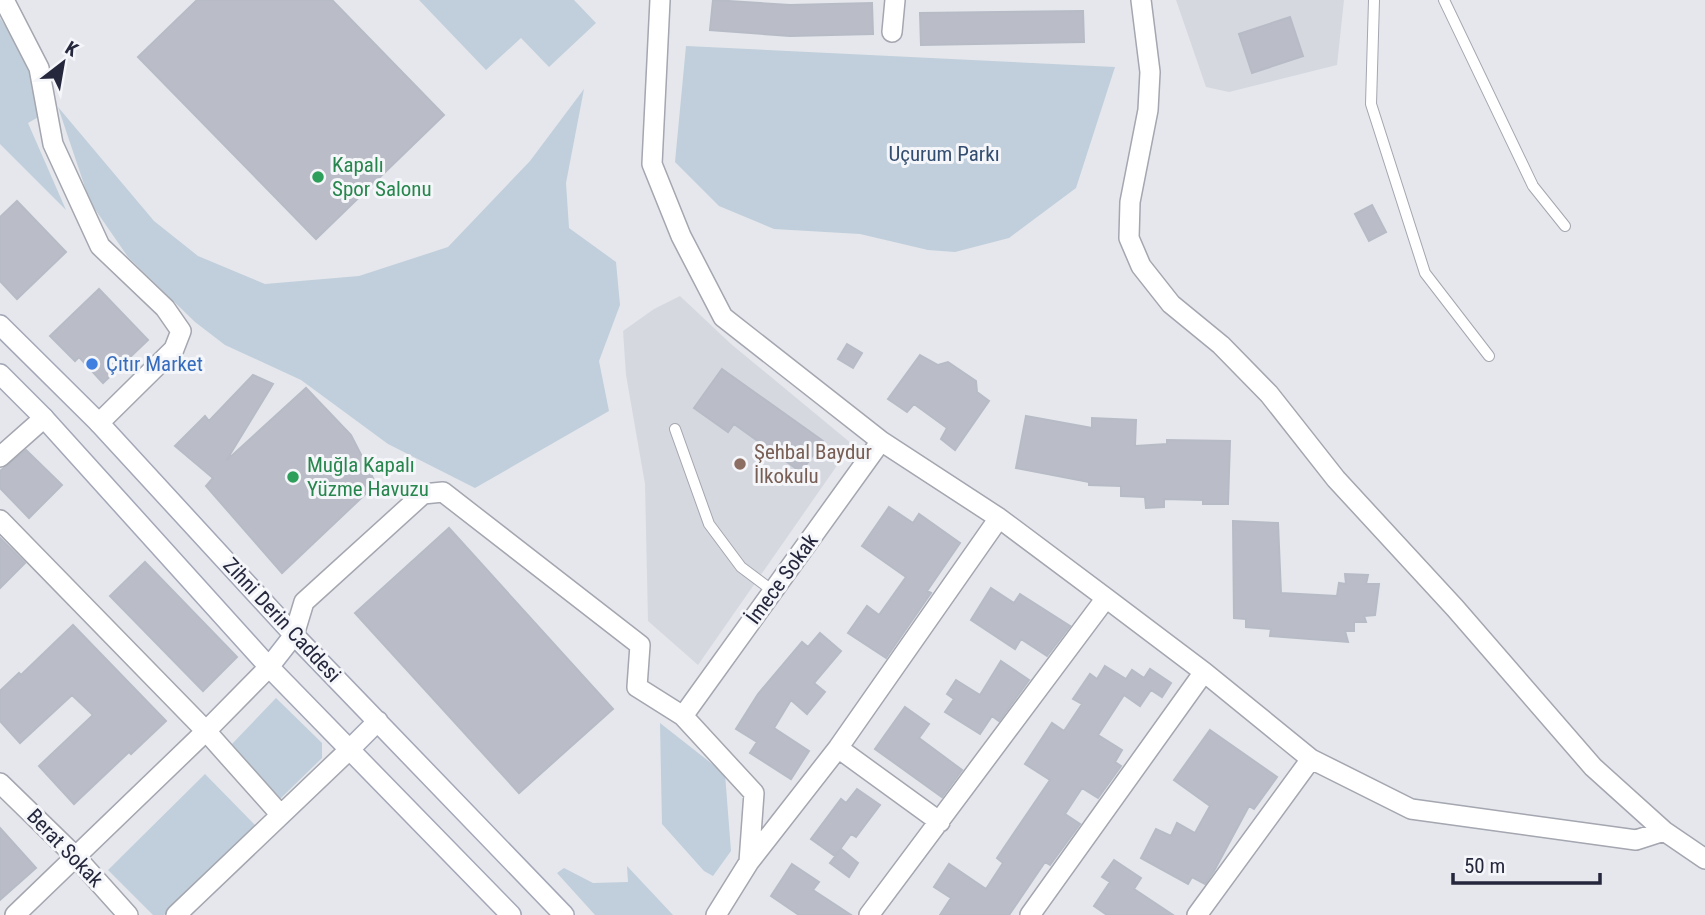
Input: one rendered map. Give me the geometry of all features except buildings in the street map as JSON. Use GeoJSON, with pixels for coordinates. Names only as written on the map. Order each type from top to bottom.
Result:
{"type":"FeatureCollection","features":[{"type":"Feature","properties":{"kind":"street"},"geometry":{"type":"LineString","coordinates":[[4,0],[39,68],[53,144],[100,246],[165,307],[181,331],[174,349],[99,423]]}},
{"type":"Feature","properties":{"kind":"street"},"geometry":{"type":"LineString","coordinates":[[660,0],[652,164],[681,236],[723,317],[881,441],[999,518],[1106,598],[1204,672],[1311,760],[1411,809],[1636,840],[1664,831]]}},
{"type":"Feature","properties":{"kind":"street"},"geometry":{"type":"LineString","coordinates":[[892,32],[895,0]]}},
{"type":"Feature","properties":{"kind":"street"},"geometry":{"type":"LineString","coordinates":[[1141,0],[1150,72],[1148,110],[1130,202],[1129,238],[1141,266],[1171,304],[1221,345],[1269,394],[1336,480],[1455,608],[1593,767],[1664,831],[1705,859]]}},
{"type":"Feature","properties":{"kind":"street","name":"Zihni Derin Caddesi"},"geometry":{"type":"LineString","coordinates":[[0,325],[99,423],[294,635],[564,915]]}},
{"type":"Feature","properties":{"kind":"street","name":"Zihni Derin Caddesi"},"geometry":{"type":"LineString","coordinates":[[0,374],[44,418],[269,667],[511,915]]}},
{"type":"Feature","properties":{"kind":"street"},"geometry":{"type":"LineString","coordinates":[[0,457],[44,418]]}},
{"type":"Feature","properties":{"kind":"street","name":"İmece Sokak"},"geometry":{"type":"LineString","coordinates":[[683,716],[881,441]]}},
{"type":"Feature","properties":{"kind":"street"},"geometry":{"type":"LineString","coordinates":[[15,915],[269,667],[294,635],[304,602],[423,494],[443,492],[640,645],[636,687],[683,716],[754,793],[748,862]]}},
{"type":"Feature","properties":{"kind":"street"},"geometry":{"type":"LineString","coordinates":[[716,915],[748,862],[838,748],[999,518]]}},
{"type":"Feature","properties":{"kind":"street"},"geometry":{"type":"LineString","coordinates":[[0,520],[206,731],[280,814]]}},
{"type":"Feature","properties":{"kind":"street"},"geometry":{"type":"LineString","coordinates":[[869,915],[1106,598]]}},
{"type":"Feature","properties":{"kind":"street"},"geometry":{"type":"LineString","coordinates":[[1030,915],[1204,672]]}},
{"type":"Feature","properties":{"kind":"street"},"geometry":{"type":"LineString","coordinates":[[176,915],[378,721]]}},
{"type":"Feature","properties":{"kind":"street"},"geometry":{"type":"LineString","coordinates":[[838,748],[940,822]]}},
{"type":"Feature","properties":{"kind":"street"},"geometry":{"type":"LineString","coordinates":[[1197,915],[1311,760]]}},
{"type":"Feature","properties":{"kind":"street","name":"Berat Sokak"},"geometry":{"type":"LineString","coordinates":[[0,783],[75,856],[128,915]]}},
{"type":"Feature","properties":{"kind":"lane"},"geometry":{"type":"LineString","coordinates":[[1374,0],[1371,104],[1425,273],[1489,356]]}},
{"type":"Feature","properties":{"kind":"lane"},"geometry":{"type":"LineString","coordinates":[[1444,0],[1533,186],[1565,226]]}},
{"type":"Feature","properties":{"kind":"lane"},"geometry":{"type":"LineString","coordinates":[[675,429],[709,524],[741,567],[773,591]]}},
{"type":"Feature","properties":{"kind":"shaded area"},"geometry":{"type":"Polygon","coordinates":[[[1176,0],[1344,0],[1337,65],[1229,92],[1206,87],[1176,0]]]}},
{"type":"Feature","properties":{"kind":"shaded area","name":"Şehbal Baydur İlkokulu"},"geometry":{"type":"Polygon","coordinates":[[[680,296],[731,344],[852,444],[698,665],[648,621],[645,484],[626,375],[623,331],[654,309],[680,296]]]}},
{"type":"Feature","properties":{"kind":"green space"},"geometry":{"type":"Polygon","coordinates":[[[419,0],[574,0],[596,23],[549,67],[521,38],[486,70],[419,0]]]}},
{"type":"Feature","properties":{"kind":"green space"},"geometry":{"type":"Polygon","coordinates":[[[0,18],[31,76],[42,115],[28,123],[66,210],[0,144],[0,18]]]}},
{"type":"Feature","properties":{"kind":"green space","name":"Uçurum Parkı"},"geometry":{"type":"Polygon","coordinates":[[[686,46],[1115,67],[1076,188],[1009,238],[955,252],[928,250],[860,234],[774,229],[719,206],[675,162],[686,46]]]}},
{"type":"Feature","properties":{"kind":"green space"},"geometry":{"type":"Polygon","coordinates":[[[584,89],[566,183],[569,228],[616,262],[620,305],[599,361],[609,411],[475,488],[388,444],[301,380],[225,345],[195,322],[128,257],[90,202],[58,107],[154,221],[198,256],[265,284],[359,276],[448,247],[530,161],[584,89]]]}},
{"type":"Feature","properties":{"kind":"green space"},"geometry":{"type":"Polygon","coordinates":[[[276,698],[322,743],[322,758],[280,799],[232,744],[276,698]]]}},
{"type":"Feature","properties":{"kind":"green space"},"geometry":{"type":"Polygon","coordinates":[[[660,723],[725,774],[731,851],[713,876],[704,871],[662,824],[660,723]]]}},
{"type":"Feature","properties":{"kind":"green space"},"geometry":{"type":"Polygon","coordinates":[[[205,774],[255,825],[164,915],[153,915],[108,870],[205,774]]]}},
{"type":"Feature","properties":{"kind":"green space"},"geometry":{"type":"Polygon","coordinates":[[[627,866],[673,915],[595,915],[557,873],[564,868],[593,883],[628,882],[627,866]]]}},
{"type":"Feature","properties":{"kind":"place","name":"Kapalı Spor Salonu"},"geometry":{"type":"Point","coordinates":[318,177]}},
{"type":"Feature","properties":{"kind":"place","name":"Çıtır Market"},"geometry":{"type":"Point","coordinates":[92,364]}},
{"type":"Feature","properties":{"kind":"place","name":"Şehbal Baydur İlkokulu"},"geometry":{"type":"Point","coordinates":[740,464]}},
{"type":"Feature","properties":{"kind":"place","name":"Muğla Kapalı Yüzme Havuzu"},"geometry":{"type":"Point","coordinates":[293,477]}}]}
